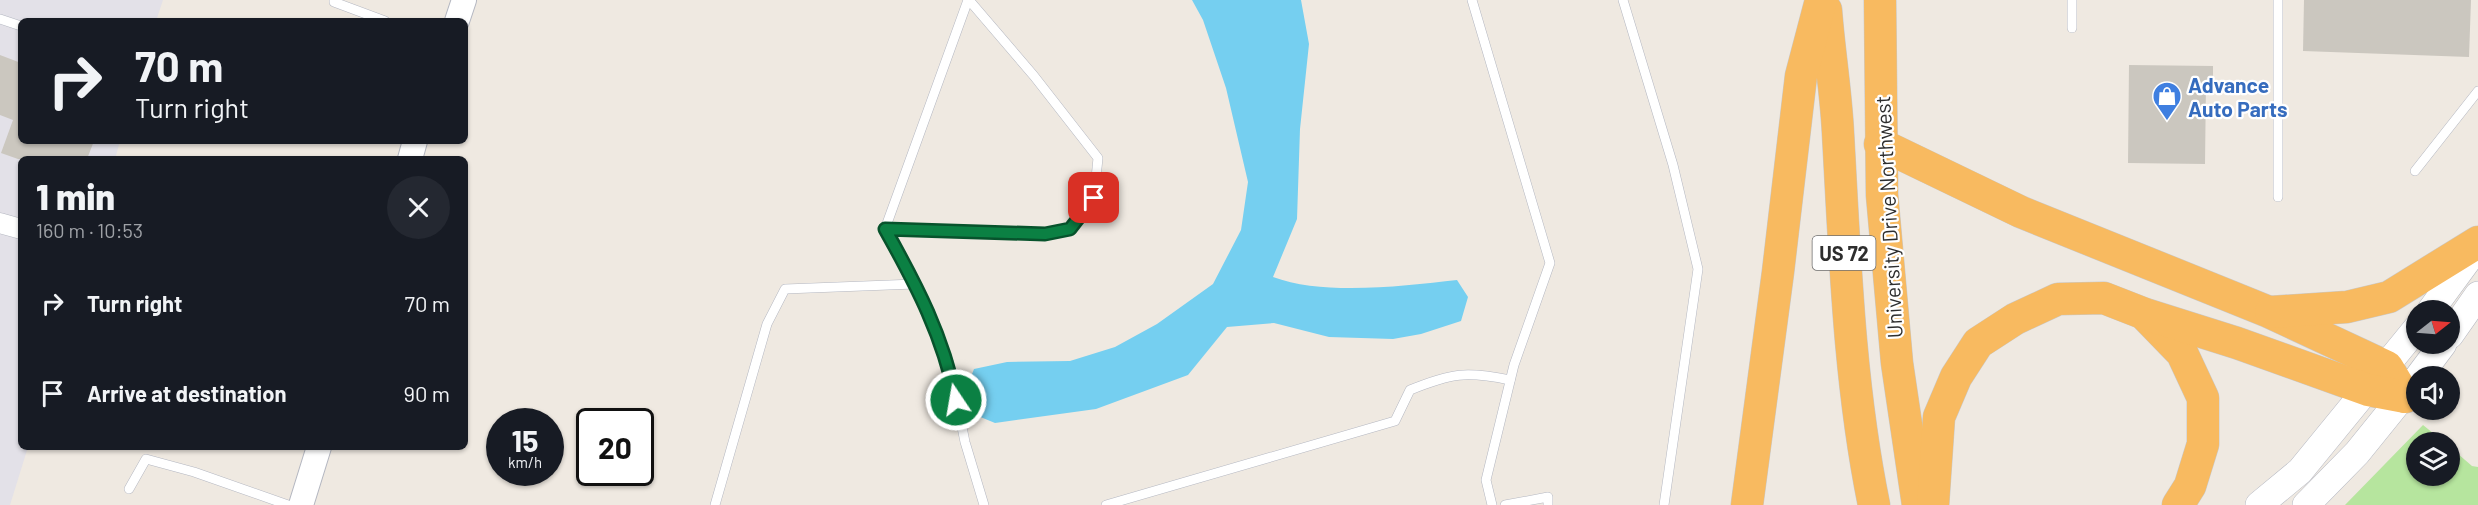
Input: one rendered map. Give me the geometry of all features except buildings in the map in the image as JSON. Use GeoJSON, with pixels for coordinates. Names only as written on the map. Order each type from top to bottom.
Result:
{"type":"FeatureCollection","features":[{"type":"Feature","properties":{"kind":"highway"},"geometry":{"type":"LineString","coordinates":[[1747,505],[1801,76],[1821,0]]}},
{"type":"Feature","properties":{"kind":"highway","name":"University Drive Northwest"},"geometry":{"type":"LineString","coordinates":[[1826,0],[1838,131],[1843,245],[1863,452],[1874,505]]}},
{"type":"Feature","properties":{"kind":"highway","name":"University Drive Northwest"},"geometry":{"type":"LineString","coordinates":[[1880,0],[1882,195],[1896,363],[1918,505]]}},
{"type":"Feature","properties":{"kind":"highway"},"geometry":{"type":"LineString","coordinates":[[1880,144],[2020,212],[2270,312],[2378,378]]}},
{"type":"Feature","properties":{"kind":"highway"},"geometry":{"type":"LineString","coordinates":[[2270,312],[2347,307],[2390,297],[2478,242]]}},
{"type":"Feature","properties":{"kind":"highway"},"geometry":{"type":"LineString","coordinates":[[1933,505],[1939,417],[1956,377],[1978,343],[2015,319],[2058,299],[2104,298],[2145,314],[2236,342],[2378,378],[2406,383]]}},
{"type":"Feature","properties":{"kind":"highway"},"geometry":{"type":"LineString","coordinates":[[2145,314],[2182,353],[2203,398],[2203,444],[2190,486],[2178,505]]}},
{"type":"Feature","properties":{"kind":"main road"},"geometry":{"type":"LineString","coordinates":[[2438,300],[2478,246]]}},
{"type":"Feature","properties":{"kind":"main road"},"geometry":{"type":"LineString","coordinates":[[2259,505],[2300,471],[2406,342]]}},
{"type":"Feature","properties":{"kind":"main road"},"geometry":{"type":"LineString","coordinates":[[2306,505],[2357,453],[2406,394]]}},
{"type":"Feature","properties":{"kind":"street"},"geometry":{"type":"LineString","coordinates":[[458,18],[464,0]]}},
{"type":"Feature","properties":{"kind":"street"},"geometry":{"type":"LineString","coordinates":[[0,223],[18,228]]}},
{"type":"Feature","properties":{"kind":"street"},"geometry":{"type":"LineString","coordinates":[[301,505],[318,450]]}},
{"type":"Feature","properties":{"kind":"lane"},"geometry":{"type":"LineString","coordinates":[[334,0],[357,12],[376,18]]}},
{"type":"Feature","properties":{"kind":"lane"},"geometry":{"type":"LineString","coordinates":[[885,229],[1045,234],[1070,229],[1094,198],[1098,158],[1034,76],[969,0],[885,229],[915,284],[948,363],[965,442],[984,505]]}},
{"type":"Feature","properties":{"kind":"lane"},"geometry":{"type":"LineString","coordinates":[[1472,0],[1550,263],[1510,380],[1486,480],[1492,505]]}},
{"type":"Feature","properties":{"kind":"lane"},"geometry":{"type":"LineString","coordinates":[[1623,0],[1673,165],[1698,268],[1664,505]]}},
{"type":"Feature","properties":{"kind":"lane"},"geometry":{"type":"LineString","coordinates":[[2072,0],[2072,28]]}},
{"type":"Feature","properties":{"kind":"lane"},"geometry":{"type":"LineString","coordinates":[[2278,0],[2278,196]]}},
{"type":"Feature","properties":{"kind":"lane"},"geometry":{"type":"LineString","coordinates":[[0,19],[18,25]]}},
{"type":"Feature","properties":{"kind":"lane"},"geometry":{"type":"LineString","coordinates":[[2415,171],[2478,91]]}},
{"type":"Feature","properties":{"kind":"lane"},"geometry":{"type":"LineString","coordinates":[[715,505],[767,324],[784,289],[915,284]]}},
{"type":"Feature","properties":{"kind":"lane"},"geometry":{"type":"LineString","coordinates":[[1106,505],[1395,421],[1410,390],[1440,377],[1476,373],[1510,380]]}},
{"type":"Feature","properties":{"kind":"lane"},"geometry":{"type":"LineString","coordinates":[[129,489],[146,459],[194,472],[288,505]]}},
{"type":"Feature","properties":{"kind":"lane"},"geometry":{"type":"LineString","coordinates":[[1505,505],[1548,497],[1548,505]]}},
{"type":"Feature","properties":{"kind":"shaded area"},"geometry":{"type":"Polygon","coordinates":[[[0,0],[163,0],[157,18],[18,18],[18,144],[119,144],[116,156],[18,156],[18,450],[27,450],[10,505],[0,505],[0,0]]]}},
{"type":"Feature","properties":{"kind":"green space"},"geometry":{"type":"Polygon","coordinates":[[[2423,425],[2432,432],[2416,432],[2423,425]]]}},
{"type":"Feature","properties":{"kind":"green space"},"geometry":{"type":"Polygon","coordinates":[[[2406,442],[2406,486],[2460,486],[2460,456],[2472,466],[2478,467],[2478,505],[2345,505],[2406,442]]]}},
{"type":"Feature","properties":{"kind":"water"},"geometry":{"type":"Polygon","coordinates":[[[1192,0],[1301,0],[1309,44],[1300,129],[1297,219],[1273,277],[1293,283],[1339,288],[1388,287],[1457,280],[1468,297],[1461,321],[1421,334],[1393,339],[1329,337],[1274,323],[1227,327],[1188,375],[1096,409],[995,423],[978,416],[969,382],[974,369],[1007,362],[1070,361],[1115,347],[1157,324],[1213,284],[1241,230],[1248,182],[1226,88],[1203,20],[1192,0]]]}},
{"type":"Feature","properties":{"kind":"place","name":"Advance Auto Parts"},"geometry":{"type":"Point","coordinates":[2167,122]}},
{"type":"Feature","properties":{"kind":"route"},"geometry":{"type":"LineString","coordinates":[[956,400],[948,363],[924,299],[885,229],[1045,234],[1070,229],[1094,198]]}}]}
